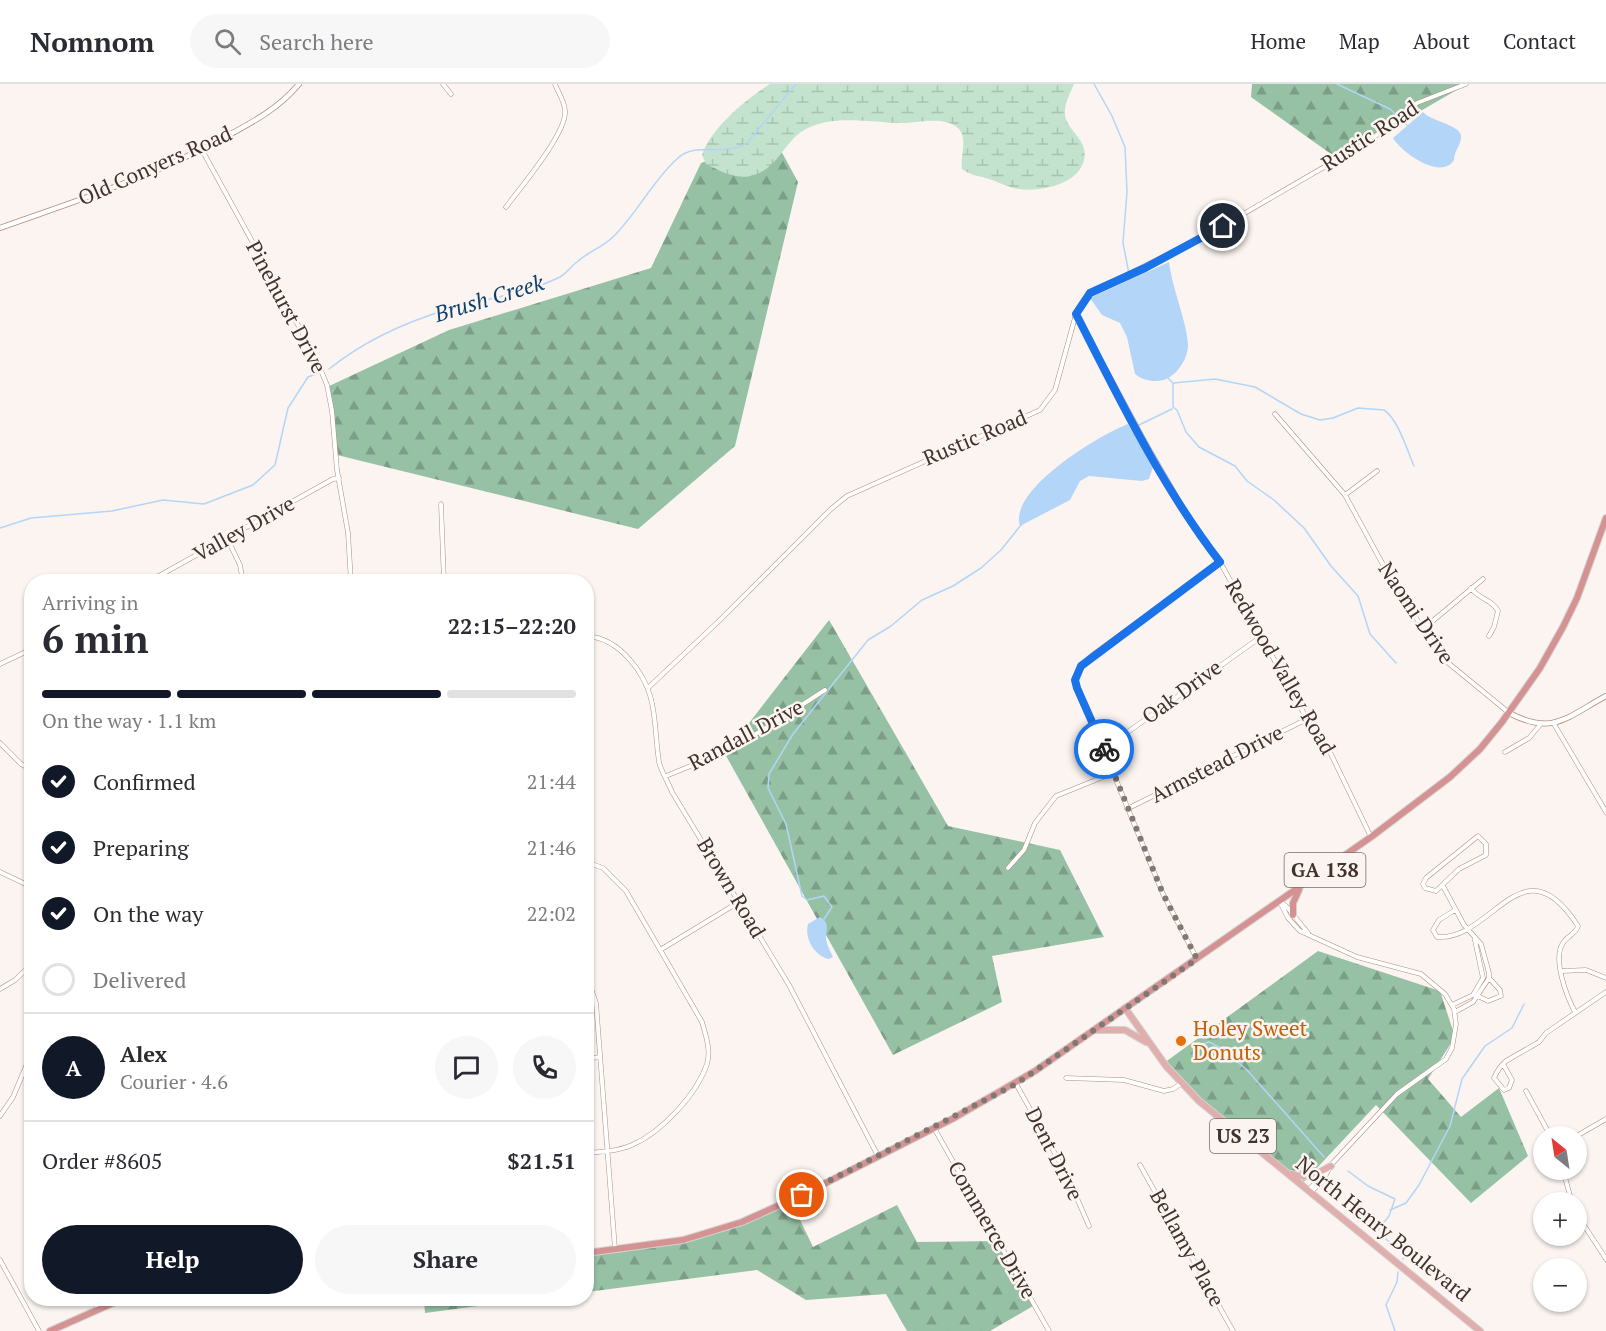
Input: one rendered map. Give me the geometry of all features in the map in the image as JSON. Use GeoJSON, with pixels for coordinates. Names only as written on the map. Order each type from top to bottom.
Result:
{"type":"FeatureCollection","features":[{"type":"Feature","properties":{"kind":"highway","name":"GA 138"},"geometry":{"type":"LineString","coordinates":[[1125,1008],[1300,888],[1424,799],[1465,764],[1488,740],[1540,668],[1577,598],[1606,518]]}},
{"type":"Feature","properties":{"kind":"highway"},"geometry":{"type":"LineString","coordinates":[[1293,915],[1293,903],[1300,888]]}},
{"type":"Feature","properties":{"kind":"highway"},"geometry":{"type":"LineString","coordinates":[[594,1252],[683,1240],[742,1222],[802,1195],[1016,1084],[1125,1008]]}},
{"type":"Feature","properties":{"kind":"highway"},"geometry":{"type":"LineString","coordinates":[[50,1331],[102,1306]]}},
{"type":"Feature","properties":{"kind":"main road","name":"North Henry Boulevard"},"geometry":{"type":"LineString","coordinates":[[1125,1008],[1149,1044],[1182,1083],[1480,1331]]}},
{"type":"Feature","properties":{"kind":"main road","name":"US 23"},"geometry":{"type":"LineString","coordinates":[[1096,1030],[1125,1030],[1149,1044]]}},
{"type":"Feature","properties":{"kind":"main road"},"geometry":{"type":"LineString","coordinates":[[1288,1173],[1302,1178],[1315,1175],[1330,1166]]}},
{"type":"Feature","properties":{"kind":"street","name":"Old Conyers Road"},"geometry":{"type":"LineString","coordinates":[[0,228],[131,181],[202,150],[277,108],[299,84]]}},
{"type":"Feature","properties":{"kind":"street"},"geometry":{"type":"LineString","coordinates":[[443,84],[451,94]]}},
{"type":"Feature","properties":{"kind":"street"},"geometry":{"type":"LineString","coordinates":[[506,207],[544,157],[564,122],[565,111],[555,84]]}},
{"type":"Feature","properties":{"kind":"street","name":"Rustic Road"},"geometry":{"type":"LineString","coordinates":[[649,687],[847,496],[1040,410],[1055,390],[1076,314],[1090,293],[1207,235],[1369,141],[1417,104],[1466,84]]}},
{"type":"Feature","properties":{"kind":"street","name":"Pinehurst Drive"},"geometry":{"type":"LineString","coordinates":[[202,150],[315,356],[327,385],[348,533],[351,574]]}},
{"type":"Feature","properties":{"kind":"street","name":"Redwood Valley Road"},"geometry":{"type":"LineString","coordinates":[[1076,314],[1145,442],[1199,535],[1220,562],[1307,719],[1329,750],[1371,837]]}},
{"type":"Feature","properties":{"kind":"street","name":"Naomi Drive"},"geometry":{"type":"LineString","coordinates":[[1275,414],[1345,495],[1441,657],[1509,713]]}},
{"type":"Feature","properties":{"kind":"street"},"geometry":{"type":"LineString","coordinates":[[1345,495],[1377,471]]}},
{"type":"Feature","properties":{"kind":"street","name":"Valley Drive"},"geometry":{"type":"LineString","coordinates":[[162,574],[333,479],[339,478]]}},
{"type":"Feature","properties":{"kind":"street"},"geometry":{"type":"LineString","coordinates":[[441,504],[444,574]]}},
{"type":"Feature","properties":{"kind":"street"},"geometry":{"type":"LineString","coordinates":[[227,538],[240,565],[242,574]]}},
{"type":"Feature","properties":{"kind":"street"},"geometry":{"type":"LineString","coordinates":[[1196,958],[1163,894],[1075,680],[1078,670],[1091,656],[1220,562]]}},
{"type":"Feature","properties":{"kind":"street"},"geometry":{"type":"LineString","coordinates":[[1423,629],[1483,579]]}},
{"type":"Feature","properties":{"kind":"street"},"geometry":{"type":"LineString","coordinates":[[1471,588],[1476,595],[1495,605],[1498,611],[1494,627],[1488,636]]}},
{"type":"Feature","properties":{"kind":"street","name":"Oak Drive"},"geometry":{"type":"LineString","coordinates":[[1104,749],[1262,636]]}},
{"type":"Feature","properties":{"kind":"street","name":"Brown Road"},"geometry":{"type":"LineString","coordinates":[[594,638],[602,639],[624,653],[649,687],[654,705],[659,765],[789,985],[878,1156]]}},
{"type":"Feature","properties":{"kind":"street"},"geometry":{"type":"LineString","coordinates":[[0,664],[24,653]]}},
{"type":"Feature","properties":{"kind":"street","name":"Randall Drive"},"geometry":{"type":"LineString","coordinates":[[666,776],[715,756],[763,730],[825,690]]}},
{"type":"Feature","properties":{"kind":"street"},"geometry":{"type":"LineString","coordinates":[[1509,713],[1540,725],[1554,724],[1606,696]]}},
{"type":"Feature","properties":{"kind":"street","name":"Armstead Drive"},"geometry":{"type":"LineString","coordinates":[[1127,809],[1307,719]]}},
{"type":"Feature","properties":{"kind":"street"},"geometry":{"type":"LineString","coordinates":[[1554,724],[1606,812]]}},
{"type":"Feature","properties":{"kind":"street"},"geometry":{"type":"LineString","coordinates":[[1505,752],[1529,738],[1540,725]]}},
{"type":"Feature","properties":{"kind":"street"},"geometry":{"type":"LineString","coordinates":[[0,743],[24,766]]}},
{"type":"Feature","properties":{"kind":"street"},"geometry":{"type":"LineString","coordinates":[[1008,868],[1024,850],[1035,822],[1056,796],[1113,773]]}},
{"type":"Feature","properties":{"kind":"street"},"geometry":{"type":"LineString","coordinates":[[1475,837],[1484,840],[1486,855],[1459,869],[1443,886],[1432,892],[1423,884],[1475,837]]}},
{"type":"Feature","properties":{"kind":"street"},"geometry":{"type":"LineString","coordinates":[[594,865],[603,868],[626,891],[702,1022],[708,1044],[708,1062],[697,1085],[647,1138],[630,1146],[594,1152]]}},
{"type":"Feature","properties":{"kind":"street"},"geometry":{"type":"LineString","coordinates":[[0,872],[24,883]]}},
{"type":"Feature","properties":{"kind":"street"},"geometry":{"type":"LineString","coordinates":[[1443,886],[1448,890],[1455,910],[1466,928],[1481,944],[1489,978],[1500,990],[1501,996],[1492,1001],[1478,996]]}},
{"type":"Feature","properties":{"kind":"street"},"geometry":{"type":"LineString","coordinates":[[1455,910],[1439,920],[1433,930],[1434,934],[1443,937],[1466,928],[1518,894],[1532,890],[1544,892],[1557,901],[1578,926],[1577,931],[1567,938],[1560,949],[1565,992],[1575,1012]]}},
{"type":"Feature","properties":{"kind":"street"},"geometry":{"type":"LineString","coordinates":[[660,950],[739,902]]}},
{"type":"Feature","properties":{"kind":"street"},"geometry":{"type":"LineString","coordinates":[[1280,902],[1308,934]]}},
{"type":"Feature","properties":{"kind":"street"},"geometry":{"type":"LineString","coordinates":[[1280,902],[1293,926],[1308,934],[1358,957],[1420,974],[1439,988],[1455,1012],[1456,1024],[1452,1048],[1446,1059],[1397,1094],[1330,1166],[1310,1191]]}},
{"type":"Feature","properties":{"kind":"street"},"geometry":{"type":"LineString","coordinates":[[1452,1005],[1473,995],[1484,978],[1473,936]]}},
{"type":"Feature","properties":{"kind":"street"},"geometry":{"type":"LineString","coordinates":[[1562,970],[1586,970],[1606,978]]}},
{"type":"Feature","properties":{"kind":"street"},"geometry":{"type":"LineString","coordinates":[[0,989],[24,972]]}},
{"type":"Feature","properties":{"kind":"street"},"geometry":{"type":"LineString","coordinates":[[1455,1012],[1467,1007],[1478,996],[1489,978]]}},
{"type":"Feature","properties":{"kind":"street"},"geometry":{"type":"LineString","coordinates":[[1503,1064],[1512,1080],[1509,1088],[1504,1090],[1494,1078],[1503,1064],[1539,1042],[1546,1033],[1606,992]]}},
{"type":"Feature","properties":{"kind":"street"},"geometry":{"type":"LineString","coordinates":[[594,998],[615,1250]]}},
{"type":"Feature","properties":{"kind":"street"},"geometry":{"type":"LineString","coordinates":[[594,1058],[600,1057]]}},
{"type":"Feature","properties":{"kind":"street"},"geometry":{"type":"LineString","coordinates":[[0,1116],[13,1097],[24,1071]]}},
{"type":"Feature","properties":{"kind":"street"},"geometry":{"type":"LineString","coordinates":[[1066,1078],[1124,1080],[1164,1091],[1173,1089],[1182,1083]]}},
{"type":"Feature","properties":{"kind":"street","name":"Dent Drive"},"geometry":{"type":"LineString","coordinates":[[1016,1084],[1067,1175],[1089,1226]]}},
{"type":"Feature","properties":{"kind":"street"},"geometry":{"type":"LineString","coordinates":[[1526,1091],[1545,1126]]}},
{"type":"Feature","properties":{"kind":"street"},"geometry":{"type":"LineString","coordinates":[[1587,1130],[1606,1119]]}},
{"type":"Feature","properties":{"kind":"street","name":"Commerce Drive"},"geometry":{"type":"LineString","coordinates":[[934,1128],[1049,1331]]}},
{"type":"Feature","properties":{"kind":"street","name":"Bellamy Place"},"geometry":{"type":"LineString","coordinates":[[1140,1165],[1233,1331]]}},
{"type":"Feature","properties":{"kind":"street"},"geometry":{"type":"LineString","coordinates":[[1587,1230],[1606,1259]]}},
{"type":"Feature","properties":{"kind":"street"},"geometry":{"type":"LineString","coordinates":[[0,1260],[24,1304]]}},
{"type":"Feature","properties":{"kind":"street"},"geometry":{"type":"LineString","coordinates":[[25,1306],[39,1331]]}},
{"type":"Feature","properties":{"kind":"green space"},"geometry":{"type":"Polygon","coordinates":[[[770,84],[1074,84],[1066,103],[1065,115],[1081,141],[1085,153],[1084,160],[1074,176],[1057,185],[1047,188],[1018,189],[973,175],[962,169],[962,133],[947,122],[901,123],[850,120],[812,126],[801,132],[769,167],[748,177],[735,176],[706,164],[702,155],[721,125],[740,106],[770,84]]]}},
{"type":"Feature","properties":{"kind":"green space"},"geometry":{"type":"Polygon","coordinates":[[[1252,84],[1467,84],[1338,159],[1251,97],[1252,84]]]}},
{"type":"Feature","properties":{"kind":"green space"},"geometry":{"type":"Polygon","coordinates":[[[773,136],[798,182],[735,446],[638,529],[337,455],[327,387],[449,330],[651,268],[701,163],[773,136]]]}},
{"type":"Feature","properties":{"kind":"green space"},"geometry":{"type":"Polygon","coordinates":[[[829,620],[948,826],[1060,850],[1104,937],[992,956],[1002,1002],[893,1055],[725,754],[829,620]]]}},
{"type":"Feature","properties":{"kind":"green space"},"geometry":{"type":"Polygon","coordinates":[[[1318,951],[1440,991],[1455,1037],[1428,1079],[1461,1117],[1499,1088],[1528,1156],[1471,1203],[1376,1105],[1300,1186],[1214,1113],[1164,1063],[1318,951]]]}},
{"type":"Feature","properties":{"kind":"green space"},"geometry":{"type":"Polygon","coordinates":[[[790,1199],[813,1247],[897,1205],[917,1242],[998,1241],[1033,1306],[990,1331],[907,1331],[886,1294],[806,1300],[757,1270],[594,1291],[594,1254],[623,1252],[710,1234],[790,1199]]]}},
{"type":"Feature","properties":{"kind":"green space"},"geometry":{"type":"Polygon","coordinates":[[[424,1306],[478,1306],[425,1313],[424,1306]]]}},
{"type":"Feature","properties":{"kind":"water"},"geometry":{"type":"Polygon","coordinates":[[[1423,112],[1452,126],[1460,133],[1461,140],[1454,160],[1448,166],[1431,166],[1412,157],[1393,138],[1423,112]]]}},
{"type":"Feature","properties":{"kind":"water"},"geometry":{"type":"Polygon","coordinates":[[[1169,262],[1185,326],[1188,350],[1178,369],[1170,377],[1150,381],[1135,374],[1127,337],[1120,323],[1102,315],[1090,298],[1169,262]]]}},
{"type":"Feature","properties":{"kind":"water"},"geometry":{"type":"Polygon","coordinates":[[[1128,424],[1153,467],[1149,479],[1142,481],[1089,476],[1080,481],[1070,500],[1020,526],[1020,512],[1028,496],[1041,481],[1078,452],[1128,424]]]}},
{"type":"Feature","properties":{"kind":"water"},"geometry":{"type":"Polygon","coordinates":[[[820,917],[827,926],[826,939],[833,957],[829,959],[815,951],[809,941],[808,924],[820,917]]]}},
{"type":"Feature","properties":{"kind":"waterway","name":"Brush Creek"},"geometry":{"type":"LineString","coordinates":[[329,369],[370,341],[414,321],[532,288],[565,274],[582,258],[614,236],[678,158],[694,150],[730,149],[747,143],[796,84]]}},
{"type":"Feature","properties":{"kind":"waterway"},"geometry":{"type":"LineString","coordinates":[[1094,84],[1112,116],[1125,147],[1127,192],[1123,243],[1130,279]]}},
{"type":"Feature","properties":{"kind":"waterway"},"geometry":{"type":"LineString","coordinates":[[1337,84],[1390,109],[1407,125]]}},
{"type":"Feature","properties":{"kind":"waterway","name":"Brush Creek"},"geometry":{"type":"LineString","coordinates":[[0,528],[31,518],[112,511],[163,500],[204,504],[253,485],[275,465],[288,408],[308,377],[316,374]]}},
{"type":"Feature","properties":{"kind":"waterway"},"geometry":{"type":"LineString","coordinates":[[1168,378],[1173,383],[1173,407],[1177,410],[1186,432],[1199,447],[1235,466],[1247,481],[1274,500],[1304,528],[1331,566],[1358,596],[1370,634],[1396,663]]}},
{"type":"Feature","properties":{"kind":"waterway"},"geometry":{"type":"LineString","coordinates":[[1174,383],[1215,379],[1255,387],[1301,414],[1320,420],[1333,418],[1358,408],[1384,410],[1398,427],[1414,466]]}},
{"type":"Feature","properties":{"kind":"waterway"},"geometry":{"type":"LineString","coordinates":[[1139,425],[1172,409]]}},
{"type":"Feature","properties":{"kind":"waterway"},"geometry":{"type":"LineString","coordinates":[[824,919],[832,907],[824,896],[807,900],[802,896],[786,824],[768,788],[769,774],[793,734],[868,640],[891,626],[922,600],[953,586],[981,568],[1001,550],[1021,525]]}},
{"type":"Feature","properties":{"kind":"waterway"},"geometry":{"type":"LineString","coordinates":[[1390,1210],[1406,1203],[1419,1185],[1450,1126],[1462,1079],[1485,1046],[1512,1028],[1524,1004]]}},
{"type":"Feature","properties":{"kind":"waterway"},"geometry":{"type":"LineString","coordinates":[[1193,1047],[1209,1042],[1221,1048],[1247,1070],[1324,1157]]}},
{"type":"Feature","properties":{"kind":"waterway"},"geometry":{"type":"LineString","coordinates":[[1348,1171],[1368,1186],[1395,1199],[1389,1216],[1377,1231]]}},
{"type":"Feature","properties":{"kind":"waterway"},"geometry":{"type":"LineString","coordinates":[[1383,1237],[1405,1253],[1403,1259]]}},
{"type":"Feature","properties":{"kind":"waterway"},"geometry":{"type":"LineString","coordinates":[[1395,1331],[1386,1305],[1397,1282],[1398,1272]]}},
{"type":"Feature","properties":{"kind":"way so far"},"geometry":{"type":"LineString","coordinates":[[802,1195],[1016,1084],[1197,959],[1163,894],[1104,749]]}},
{"type":"Feature","properties":{"kind":"place","name":"Holey Sweet Donuts"},"geometry":{"type":"Point","coordinates":[1181,1041]}},
{"type":"Feature","properties":{"kind":"route"},"geometry":{"type":"LineString","coordinates":[[1104,749],[1077,688],[1076,673],[1091,656],[1220,562],[1199,535],[1145,442],[1076,314],[1090,293],[1145,268],[1223,226]]}}]}
